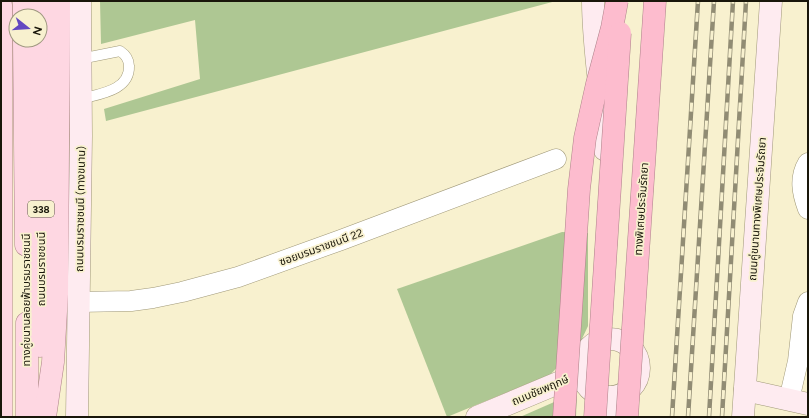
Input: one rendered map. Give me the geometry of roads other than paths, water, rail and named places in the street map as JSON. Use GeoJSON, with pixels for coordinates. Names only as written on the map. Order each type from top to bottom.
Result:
{"type":"FeatureCollection","features":[{"type":"Feature","properties":{"kind":"highway"},"geometry":{"type":"LineString","coordinates":[[564,417],[578,197],[583,153],[597,84],[612,28],[616,1]]}},
{"type":"Feature","properties":{"kind":"highway"},"geometry":{"type":"LineString","coordinates":[[596,417],[622,1]]}},
{"type":"Feature","properties":{"kind":"highway","name":"ทางพิเศษประจิมรัถยา"},"geometry":{"type":"LineString","coordinates":[[627,417],[655,1]]}},
{"type":"Feature","properties":{"kind":"main road"},"geometry":{"type":"LineString","coordinates":[[45,417],[53,362],[58,294],[58,1]]}},
{"type":"Feature","properties":{"kind":"main road","name":"ถนนบรมราชชนนี (ทางขนาน)"},"geometry":{"type":"LineString","coordinates":[[77,417],[80,1]]}},
{"type":"Feature","properties":{"kind":"main road"},"geometry":{"type":"LineString","coordinates":[[593,1],[593,23],[604,129],[605,165],[597,342]]}},
{"type":"Feature","properties":{"kind":"main road","name":"ถนนคู่ขนานทางพิเศษประจิมรัถยา"},"geometry":{"type":"LineString","coordinates":[[743,417],[771,1]]}},
{"type":"Feature","properties":{"kind":"main road"},"geometry":{"type":"LineString","coordinates":[[1,5],[1,417]]}},
{"type":"Feature","properties":{"kind":"main road","name":"ถนนบรมราชชนนี"},"geometry":{"type":"LineString","coordinates":[[28,7],[40,417]]}},
{"type":"Feature","properties":{"kind":"main road","name":"ทางคู่ขนานลอยฟ้าบรมราชชนนี"},"geometry":{"type":"LineString","coordinates":[[24,48],[27,417]]}},
{"type":"Feature","properties":{"kind":"main road","name":"ถนนชัยพฤกษ์"},"geometry":{"type":"LineString","coordinates":[[606,340],[615,340],[624,343],[631,348],[639,364],[639,373],[636,382],[630,389],[607,407],[589,388],[584,381],[582,373],[582,364],[585,355],[590,348],[597,342],[606,340]]}},
{"type":"Feature","properties":{"kind":"main road","name":"ถนนชัยพฤกษ์"},"geometry":{"type":"LineString","coordinates":[[477,417],[582,373]]}},
{"type":"Feature","properties":{"kind":"main road"},"geometry":{"type":"LineString","coordinates":[[745,390],[799,402]]}},
{"type":"Feature","properties":{"kind":"street","name":"ซอยบรมราชชนนี 22"},"geometry":{"type":"LineString","coordinates":[[78,302],[131,301],[153,298],[238,277],[556,159]]}},
{"type":"Feature","properties":{"kind":"street"},"geometry":{"type":"LineString","coordinates":[[808,163],[802,177],[802,187],[808,209]]}},
{"type":"Feature","properties":{"kind":"street"},"geometry":{"type":"LineString","coordinates":[[799,402],[798,361],[802,316],[808,302]]}},
{"type":"Feature","properties":{"kind":"lane"},"geometry":{"type":"LineString","coordinates":[[80,59],[120,51],[125,54],[128,60],[129,69],[127,77],[121,85],[80,99]]}},
{"type":"Feature","properties":{"kind":"railway"},"geometry":{"type":"LineString","coordinates":[[672,417],[698,1]]}},
{"type":"Feature","properties":{"kind":"railway"},"geometry":{"type":"LineString","coordinates":[[688,417],[714,1]]}},
{"type":"Feature","properties":{"kind":"railway"},"geometry":{"type":"LineString","coordinates":[[709,417],[733,1]]}},
{"type":"Feature","properties":{"kind":"railway"},"geometry":{"type":"LineString","coordinates":[[722,417],[746,1]]}}]}
